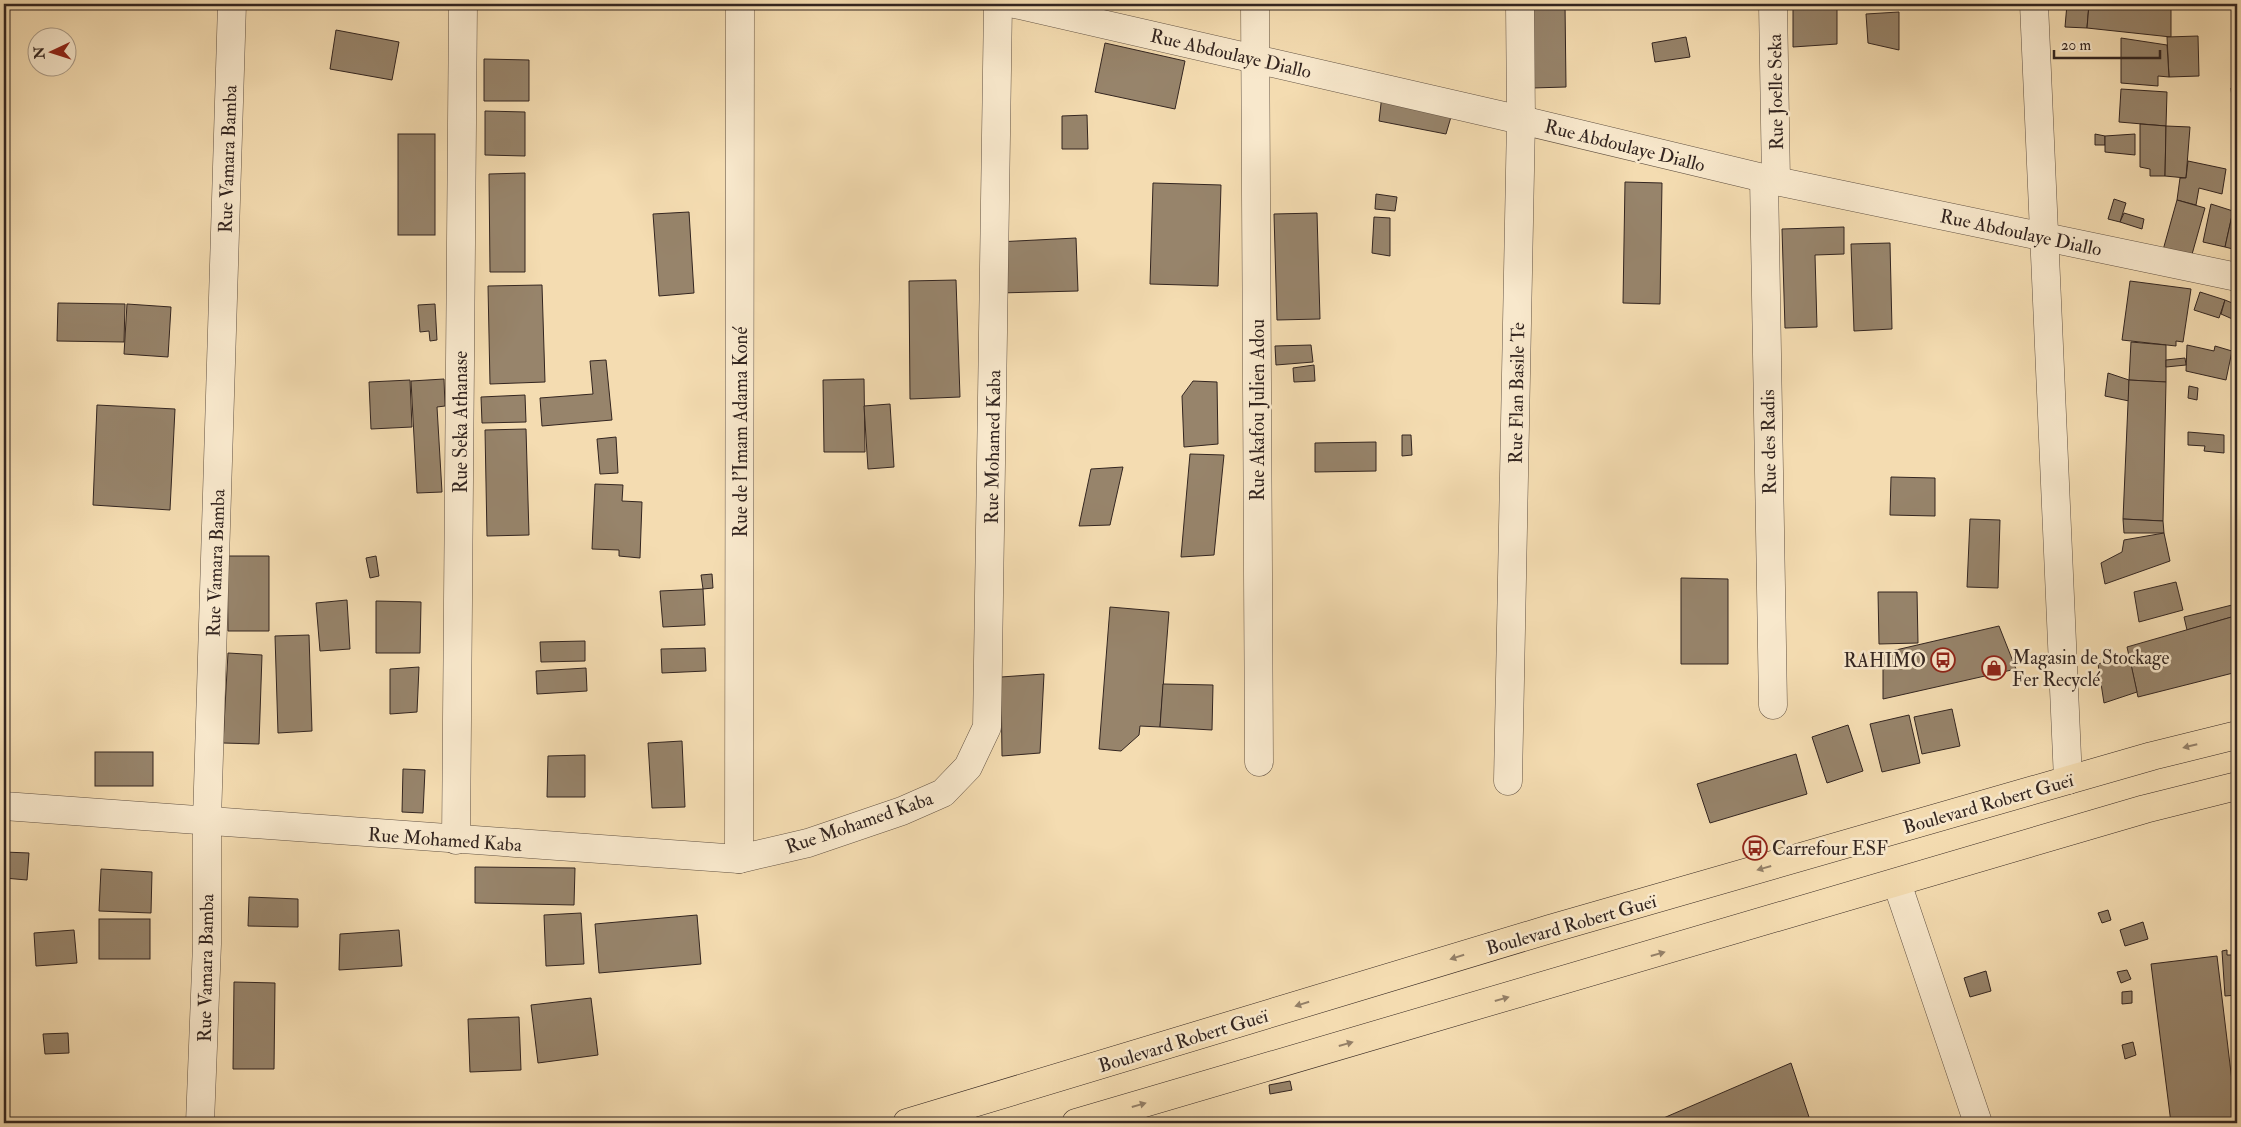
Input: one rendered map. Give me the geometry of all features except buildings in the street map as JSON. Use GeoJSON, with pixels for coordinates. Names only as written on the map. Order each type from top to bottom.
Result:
{"type":"FeatureCollection","features":[{"type":"Feature","properties":{"kind":"main road","name":"Boulevard Robert Gueï"},"geometry":{"type":"LineString","coordinates":[[907,1123],[1550,929],[2152,756],[2237,735]]}},
{"type":"Feature","properties":{"kind":"main road"},"geometry":{"type":"LineString","coordinates":[[1076,1123],[2145,809],[2237,786]]}},
{"type":"Feature","properties":{"kind":"street","name":"Rue Vamara Bamba"},"geometry":{"type":"LineString","coordinates":[[200,1123],[207,944],[207,820],[232,4]]}},
{"type":"Feature","properties":{"kind":"street","name":"Rue de l'Imam Adama Koné"},"geometry":{"type":"LineString","coordinates":[[739,859],[740,4]]}},
{"type":"Feature","properties":{"kind":"street","name":"Rue Mohamed Kaba"},"geometry":{"type":"LineString","coordinates":[[4,806],[739,859],[808,843],[902,811],[943,793],[968,767],[987,727],[998,4]]}},
{"type":"Feature","properties":{"kind":"street","name":"Rue Abdoulaye Diallo"},"geometry":{"type":"LineString","coordinates":[[1015,4],[1770,179],[2237,277]]}},
{"type":"Feature","properties":{"kind":"street","name":"Rue Akafou Julien Adou"},"geometry":{"type":"LineString","coordinates":[[1255,4],[1259,762]]}},
{"type":"Feature","properties":{"kind":"street","name":"Rue Flan Basile Te"},"geometry":{"type":"LineString","coordinates":[[1508,782],[1521,120],[1520,4]]}},
{"type":"Feature","properties":{"kind":"street","name":"Rue Joelle Seka"},"geometry":{"type":"LineString","coordinates":[[1770,179],[1773,4]]}},
{"type":"Feature","properties":{"kind":"street"},"geometry":{"type":"LineString","coordinates":[[2034,4],[2042,237],[2068,780]]}},
{"type":"Feature","properties":{"kind":"street","name":"Rue Seka Athanase"},"geometry":{"type":"LineString","coordinates":[[456,840],[458,5]]}},
{"type":"Feature","properties":{"kind":"street","name":"Rue des Radis"},"geometry":{"type":"LineString","coordinates":[[1770,179],[1773,705]]}},
{"type":"Feature","properties":{"kind":"street"},"geometry":{"type":"LineString","coordinates":[[1897,883],[1978,1123]]}},
{"type":"Feature","properties":{"kind":"place","name":"RAHIMO"},"geometry":{"type":"Point","coordinates":[1943,660]}},
{"type":"Feature","properties":{"kind":"place","name":"Magasin de Stockage Fer Recyclé"},"geometry":{"type":"Point","coordinates":[1994,668]}},
{"type":"Feature","properties":{"kind":"place","name":"Carrefour ESF"},"geometry":{"type":"Point","coordinates":[1755,848]}}]}
